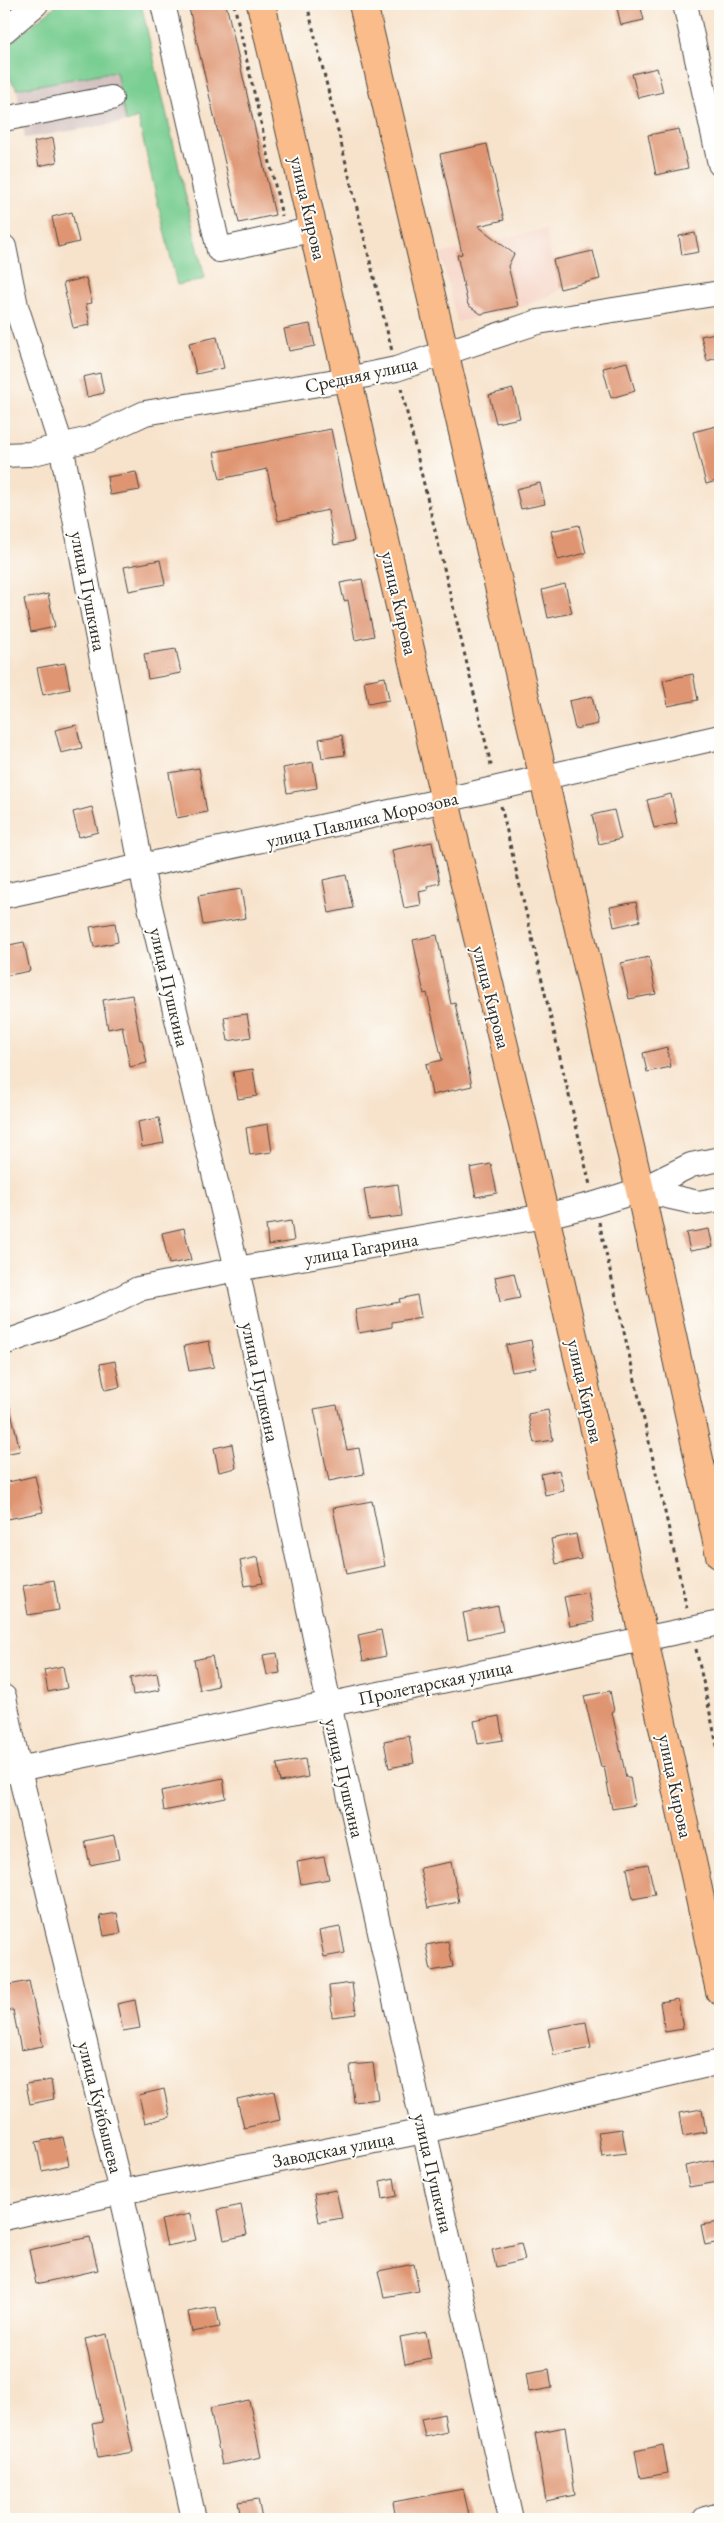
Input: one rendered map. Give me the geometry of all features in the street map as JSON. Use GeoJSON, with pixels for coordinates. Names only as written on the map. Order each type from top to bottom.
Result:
{"type":"FeatureCollection","features":[{"type":"Feature","properties":{"kind":"main road","name":"улица Кирова"},"geometry":{"type":"LineString","coordinates":[[261,4],[315,229],[445,800],[644,1639],[720,1991]]}},
{"type":"Feature","properties":{"kind":"main road"},"geometry":{"type":"LineString","coordinates":[[363,4],[640,1190],[720,1555]]}},
{"type":"Feature","properties":{"kind":"street"},"geometry":{"type":"LineString","coordinates":[[4,31],[36,4]]}},
{"type":"Feature","properties":{"kind":"street"},"geometry":{"type":"LineString","coordinates":[[163,4],[219,250],[315,229]]}},
{"type":"Feature","properties":{"kind":"street"},"geometry":{"type":"LineString","coordinates":[[684,4],[720,164]]}},
{"type":"Feature","properties":{"kind":"street"},"geometry":{"type":"LineString","coordinates":[[4,119],[111,98]]}},
{"type":"Feature","properties":{"kind":"street","name":"улица Пушкина"},"geometry":{"type":"LineString","coordinates":[[4,247],[16,306],[61,445],[142,868],[237,1269],[328,1704],[511,2519]]}},
{"type":"Feature","properties":{"kind":"street","name":"Средняя улица"},"geometry":{"type":"LineString","coordinates":[[4,455],[30,454],[89,439],[145,413],[348,380],[396,369],[538,322],[720,293]]}},
{"type":"Feature","properties":{"kind":"street","name":"улица Павлика Морозова"},"geometry":{"type":"LineString","coordinates":[[4,896],[142,868],[720,737]]}},
{"type":"Feature","properties":{"kind":"street","name":"улица Гагарина"},"geometry":{"type":"LineString","coordinates":[[4,1343],[99,1309],[138,1289],[237,1269],[545,1216],[595,1204],[640,1190],[691,1165],[720,1159]]}},
{"type":"Feature","properties":{"kind":"street"},"geometry":{"type":"LineString","coordinates":[[640,1190],[698,1203],[720,1199]]}},
{"type":"Feature","properties":{"kind":"street","name":"Пролетарская улица"},"geometry":{"type":"LineString","coordinates":[[11,1771],[720,1623]]}},
{"type":"Feature","properties":{"kind":"street","name":"улица Куйбышева"},"geometry":{"type":"LineString","coordinates":[[4,1696],[11,1771],[122,2192],[194,2519]]}},
{"type":"Feature","properties":{"kind":"street","name":"Заводская улица"},"geometry":{"type":"LineString","coordinates":[[4,2218],[122,2192],[424,2131],[720,2062]]}},
{"type":"Feature","properties":{"kind":"street"},"geometry":{"type":"LineString","coordinates":[[705,2519],[720,2515]]}},
{"type":"Feature","properties":{"kind":"path"},"geometry":{"type":"LineString","coordinates":[[234,4],[287,236]]}},
{"type":"Feature","properties":{"kind":"path"},"geometry":{"type":"LineString","coordinates":[[307,4],[497,788],[595,1204],[720,1759]]}},
{"type":"Feature","properties":{"kind":"shaded area"},"geometry":{"type":"Polygon","coordinates":[[[116,71],[126,122],[25,138],[17,89],[116,71]]]}},
{"type":"Feature","properties":{"kind":"shaded area"},"geometry":{"type":"Polygon","coordinates":[[[545,229],[559,291],[524,306],[457,322],[441,254],[545,229]]]}},
{"type":"Feature","properties":{"kind":"green space"},"geometry":{"type":"Polygon","coordinates":[[[58,4],[141,4],[205,279],[177,285],[138,118],[126,122],[116,71],[17,89],[4,70],[4,48],[58,4]]]}},
{"type":"Feature","properties":{"kind":"building"},"geometry":{"type":"Polygon","coordinates":[[[188,4],[226,4],[275,215],[239,223],[188,4]]]}},
{"type":"Feature","properties":{"kind":"building"},"geometry":{"type":"Polygon","coordinates":[[[616,4],[640,4],[644,20],[621,25],[616,4]]]}},
{"type":"Feature","properties":{"kind":"building"},"geometry":{"type":"Polygon","coordinates":[[[657,68],[663,92],[638,98],[632,74],[657,68]]]}},
{"type":"Feature","properties":{"kind":"building"},"geometry":{"type":"Polygon","coordinates":[[[679,129],[688,168],[656,175],[648,135],[679,129]]]}},
{"type":"Feature","properties":{"kind":"building"},"geometry":{"type":"Polygon","coordinates":[[[53,138],[57,162],[39,166],[34,142],[53,138]]]}},
{"type":"Feature","properties":{"kind":"building"},"geometry":{"type":"Polygon","coordinates":[[[487,144],[504,220],[478,226],[514,254],[508,266],[518,306],[481,314],[468,305],[457,255],[462,254],[440,154],[487,144]]]}},
{"type":"Feature","properties":{"kind":"building"},"geometry":{"type":"Polygon","coordinates":[[[72,212],[79,242],[58,247],[52,217],[72,212]]]}},
{"type":"Feature","properties":{"kind":"building"},"geometry":{"type":"Polygon","coordinates":[[[695,233],[699,252],[682,255],[679,236],[695,233]]]}},
{"type":"Feature","properties":{"kind":"building"},"geometry":{"type":"Polygon","coordinates":[[[593,251],[600,279],[560,289],[553,260],[593,251]]]}},
{"type":"Feature","properties":{"kind":"building"},"geometry":{"type":"Polygon","coordinates":[[[86,278],[92,303],[86,304],[90,325],[73,328],[63,283],[86,278]]]}},
{"type":"Feature","properties":{"kind":"building"},"geometry":{"type":"Polygon","coordinates":[[[310,324],[315,346],[289,351],[284,329],[310,324]]]}},
{"type":"Feature","properties":{"kind":"building"},"geometry":{"type":"Polygon","coordinates":[[[720,332],[720,357],[707,361],[701,336],[720,332]]]}},
{"type":"Feature","properties":{"kind":"building"},"geometry":{"type":"Polygon","coordinates":[[[217,337],[224,368],[196,374],[189,343],[217,337]]]}},
{"type":"Feature","properties":{"kind":"building"},"geometry":{"type":"Polygon","coordinates":[[[627,362],[635,391],[611,398],[603,368],[627,362]]]}},
{"type":"Feature","properties":{"kind":"building"},"geometry":{"type":"Polygon","coordinates":[[[100,373],[104,393],[87,397],[83,377],[100,373]]]}},
{"type":"Feature","properties":{"kind":"building"},"geometry":{"type":"Polygon","coordinates":[[[513,389],[520,418],[496,423],[489,395],[513,389]]]}},
{"type":"Feature","properties":{"kind":"building"},"geometry":{"type":"Polygon","coordinates":[[[720,425],[720,480],[706,484],[693,432],[720,425]]]}},
{"type":"Feature","properties":{"kind":"building"},"geometry":{"type":"Polygon","coordinates":[[[331,429],[354,541],[334,545],[328,510],[278,521],[267,469],[220,479],[214,452],[331,429]]]}},
{"type":"Feature","properties":{"kind":"building"},"geometry":{"type":"Polygon","coordinates":[[[136,472],[140,490],[110,495],[107,477],[136,472]]]}},
{"type":"Feature","properties":{"kind":"building"},"geometry":{"type":"Polygon","coordinates":[[[540,483],[545,504],[521,509],[516,489],[540,483]]]}},
{"type":"Feature","properties":{"kind":"building"},"geometry":{"type":"Polygon","coordinates":[[[579,525],[586,553],[558,560],[551,531],[579,525]]]}},
{"type":"Feature","properties":{"kind":"building"},"geometry":{"type":"Polygon","coordinates":[[[160,560],[165,584],[129,591],[124,567],[160,560]]]}},
{"type":"Feature","properties":{"kind":"building"},"geometry":{"type":"Polygon","coordinates":[[[362,579],[374,636],[355,640],[348,600],[344,601],[340,583],[362,579]]]}},
{"type":"Feature","properties":{"kind":"building"},"geometry":{"type":"Polygon","coordinates":[[[565,584],[572,613],[548,618],[542,590],[565,584]]]}},
{"type":"Feature","properties":{"kind":"building"},"geometry":{"type":"Polygon","coordinates":[[[48,594],[55,627],[31,632],[24,599],[48,594]]]}},
{"type":"Feature","properties":{"kind":"building"},"geometry":{"type":"Polygon","coordinates":[[[176,649],[181,673],[148,679],[144,654],[176,649]]]}},
{"type":"Feature","properties":{"kind":"building"},"geometry":{"type":"Polygon","coordinates":[[[65,663],[70,689],[43,695],[37,668],[65,663]]]}},
{"type":"Feature","properties":{"kind":"building"},"geometry":{"type":"Polygon","coordinates":[[[693,674],[698,700],[668,706],[663,680],[693,674]]]}},
{"type":"Feature","properties":{"kind":"building"},"geometry":{"type":"Polygon","coordinates":[[[385,677],[389,700],[368,704],[364,681],[385,677]]]}},
{"type":"Feature","properties":{"kind":"building"},"geometry":{"type":"Polygon","coordinates":[[[592,696],[598,724],[575,729],[569,701],[592,696]]]}},
{"type":"Feature","properties":{"kind":"building"},"geometry":{"type":"Polygon","coordinates":[[[76,725],[82,748],[61,753],[55,730],[76,725]]]}},
{"type":"Feature","properties":{"kind":"building"},"geometry":{"type":"Polygon","coordinates":[[[342,735],[345,755],[322,758],[319,739],[342,735]]]}},
{"type":"Feature","properties":{"kind":"building"},"geometry":{"type":"Polygon","coordinates":[[[313,762],[317,788],[287,793],[283,768],[313,762]]]}},
{"type":"Feature","properties":{"kind":"building"},"geometry":{"type":"Polygon","coordinates":[[[199,768],[207,812],[177,818],[169,773],[199,768]]]}},
{"type":"Feature","properties":{"kind":"building"},"geometry":{"type":"Polygon","coordinates":[[[671,794],[677,823],[654,828],[647,800],[671,794]]]}},
{"type":"Feature","properties":{"kind":"building"},"geometry":{"type":"Polygon","coordinates":[[[92,807],[98,832],[79,837],[73,812],[92,807]]]}},
{"type":"Feature","properties":{"kind":"building"},"geometry":{"type":"Polygon","coordinates":[[[614,810],[621,839],[599,844],[592,815],[614,810]]]}},
{"type":"Feature","properties":{"kind":"building"},"geometry":{"type":"Polygon","coordinates":[[[432,842],[440,883],[427,886],[428,890],[419,892],[421,905],[404,908],[392,850],[432,842]]]}},
{"type":"Feature","properties":{"kind":"building"},"geometry":{"type":"Polygon","coordinates":[[[346,875],[353,908],[329,913],[323,880],[346,875]]]}},
{"type":"Feature","properties":{"kind":"building"},"geometry":{"type":"Polygon","coordinates":[[[241,889],[246,918],[203,925],[198,896],[241,889]]]}},
{"type":"Feature","properties":{"kind":"building"},"geometry":{"type":"Polygon","coordinates":[[[636,902],[640,921],[614,927],[610,907],[636,902]]]}},
{"type":"Feature","properties":{"kind":"building"},"geometry":{"type":"Polygon","coordinates":[[[115,923],[118,942],[94,947],[90,927],[115,923]]]}},
{"type":"Feature","properties":{"kind":"building"},"geometry":{"type":"Polygon","coordinates":[[[437,935],[451,1004],[455,1003],[472,1086],[432,1095],[426,1064],[442,1060],[427,993],[424,994],[413,940],[437,935]]]}},
{"type":"Feature","properties":{"kind":"building"},"geometry":{"type":"Polygon","coordinates":[[[24,942],[30,971],[4,976],[4,946],[24,942]]]}},
{"type":"Feature","properties":{"kind":"building"},"geometry":{"type":"Polygon","coordinates":[[[649,957],[656,994],[629,999],[621,963],[649,957]]]}},
{"type":"Feature","properties":{"kind":"building"},"geometry":{"type":"Polygon","coordinates":[[[132,995],[140,1040],[142,1040],[147,1063],[130,1067],[122,1026],[108,1029],[103,1000],[132,995]]]}},
{"type":"Feature","properties":{"kind":"building"},"geometry":{"type":"Polygon","coordinates":[[[247,1014],[251,1037],[228,1041],[224,1017],[247,1014]]]}},
{"type":"Feature","properties":{"kind":"building"},"geometry":{"type":"Polygon","coordinates":[[[667,1047],[671,1067],[647,1072],[643,1053],[667,1047]]]}},
{"type":"Feature","properties":{"kind":"building"},"geometry":{"type":"Polygon","coordinates":[[[253,1069],[257,1096],[238,1099],[233,1072],[253,1069]]]}},
{"type":"Feature","properties":{"kind":"building"},"geometry":{"type":"Polygon","coordinates":[[[159,1118],[164,1143],[142,1147],[138,1122],[159,1118]]]}},
{"type":"Feature","properties":{"kind":"building"},"geometry":{"type":"Polygon","coordinates":[[[268,1124],[272,1152],[250,1155],[246,1128],[268,1124]]]}},
{"type":"Feature","properties":{"kind":"building"},"geometry":{"type":"Polygon","coordinates":[[[491,1164],[497,1193],[476,1197],[470,1168],[491,1164]]]}},
{"type":"Feature","properties":{"kind":"building"},"geometry":{"type":"Polygon","coordinates":[[[398,1184],[402,1216],[369,1220],[364,1189],[398,1184]]]}},
{"type":"Feature","properties":{"kind":"building"},"geometry":{"type":"Polygon","coordinates":[[[291,1221],[294,1241],[268,1245],[266,1225],[291,1221]]]}},
{"type":"Feature","properties":{"kind":"building"},"geometry":{"type":"Polygon","coordinates":[[[184,1228],[191,1260],[169,1264],[162,1233],[184,1228]]]}},
{"type":"Feature","properties":{"kind":"building"},"geometry":{"type":"Polygon","coordinates":[[[709,1229],[713,1247],[690,1251],[686,1233],[709,1229]]]}},
{"type":"Feature","properties":{"kind":"building"},"geometry":{"type":"Polygon","coordinates":[[[514,1273],[520,1298],[500,1302],[495,1277],[514,1273]]]}},
{"type":"Feature","properties":{"kind":"building"},"geometry":{"type":"Polygon","coordinates":[[[417,1295],[421,1317],[392,1322],[392,1327],[359,1333],[355,1310],[400,1302],[399,1299],[417,1295]]]}},
{"type":"Feature","properties":{"kind":"building"},"geometry":{"type":"Polygon","coordinates":[[[531,1340],[536,1368],[512,1372],[506,1345],[531,1340]]]}},
{"type":"Feature","properties":{"kind":"building"},"geometry":{"type":"Polygon","coordinates":[[[209,1341],[214,1367],[189,1371],[184,1346],[209,1341]]]}},
{"type":"Feature","properties":{"kind":"building"},"geometry":{"type":"Polygon","coordinates":[[[115,1361],[120,1387],[105,1390],[100,1364],[115,1361]]]}},
{"type":"Feature","properties":{"kind":"building"},"geometry":{"type":"Polygon","coordinates":[[[337,1405],[347,1450],[359,1448],[364,1474],[329,1481],[314,1409],[337,1405]]]}},
{"type":"Feature","properties":{"kind":"building"},"geometry":{"type":"Polygon","coordinates":[[[4,1407],[10,1407],[20,1451],[4,1454],[4,1407]]]}},
{"type":"Feature","properties":{"kind":"building"},"geometry":{"type":"Polygon","coordinates":[[[548,1410],[553,1440],[534,1443],[528,1414],[548,1410]]]}},
{"type":"Feature","properties":{"kind":"building"},"geometry":{"type":"Polygon","coordinates":[[[232,1444],[236,1468],[219,1472],[214,1448],[232,1444]]]}},
{"type":"Feature","properties":{"kind":"building"},"geometry":{"type":"Polygon","coordinates":[[[559,1470],[564,1491],[545,1495],[541,1474],[559,1470]]]}},
{"type":"Feature","properties":{"kind":"building"},"geometry":{"type":"Polygon","coordinates":[[[35,1476],[43,1512],[8,1519],[4,1498],[4,1483],[35,1476]]]}},
{"type":"Feature","properties":{"kind":"building"},"geometry":{"type":"Polygon","coordinates":[[[372,1501],[385,1566],[346,1574],[333,1508],[372,1501]]]}},
{"type":"Feature","properties":{"kind":"building"},"geometry":{"type":"Polygon","coordinates":[[[576,1534],[581,1559],[556,1564],[551,1539],[576,1534]]]}},
{"type":"Feature","properties":{"kind":"building"},"geometry":{"type":"Polygon","coordinates":[[[258,1557],[263,1583],[245,1586],[240,1561],[258,1557]]]}},
{"type":"Feature","properties":{"kind":"building"},"geometry":{"type":"Polygon","coordinates":[[[54,1580],[59,1610],[28,1615],[23,1586],[54,1580]]]}},
{"type":"Feature","properties":{"kind":"building"},"geometry":{"type":"Polygon","coordinates":[[[588,1592],[594,1622],[570,1626],[564,1597],[588,1592]]]}},
{"type":"Feature","properties":{"kind":"building"},"geometry":{"type":"Polygon","coordinates":[[[498,1606],[503,1631],[468,1639],[463,1613],[498,1606]]]}},
{"type":"Feature","properties":{"kind":"building"},"geometry":{"type":"Polygon","coordinates":[[[381,1630],[386,1656],[363,1661],[358,1635],[381,1630]]]}},
{"type":"Feature","properties":{"kind":"building"},"geometry":{"type":"Polygon","coordinates":[[[277,1653],[280,1673],[267,1675],[263,1655],[277,1653]]]}},
{"type":"Feature","properties":{"kind":"building"},"geometry":{"type":"Polygon","coordinates":[[[212,1656],[218,1686],[200,1690],[194,1660],[212,1656]]]}},
{"type":"Feature","properties":{"kind":"building"},"geometry":{"type":"Polygon","coordinates":[[[63,1666],[67,1688],[48,1692],[44,1670],[63,1666]]]}},
{"type":"Feature","properties":{"kind":"building"},"geometry":{"type":"Polygon","coordinates":[[[157,1673],[160,1690],[133,1695],[130,1678],[157,1673]]]}},
{"type":"Feature","properties":{"kind":"building"},"geometry":{"type":"Polygon","coordinates":[[[610,1691],[614,1711],[612,1712],[626,1777],[630,1777],[635,1805],[612,1809],[604,1766],[601,1767],[584,1696],[610,1691]]]}},
{"type":"Feature","properties":{"kind":"building"},"geometry":{"type":"Polygon","coordinates":[[[499,1716],[503,1740],[478,1744],[474,1721],[499,1716]]]}},
{"type":"Feature","properties":{"kind":"building"},"geometry":{"type":"Polygon","coordinates":[[[409,1736],[414,1763],[389,1768],[384,1741],[409,1736]]]}},
{"type":"Feature","properties":{"kind":"building"},"geometry":{"type":"Polygon","coordinates":[[[305,1759],[308,1777],[280,1782],[277,1764],[305,1759]]]}},
{"type":"Feature","properties":{"kind":"building"},"geometry":{"type":"Polygon","coordinates":[[[223,1778],[226,1798],[164,1811],[161,1791],[223,1778]]]}},
{"type":"Feature","properties":{"kind":"building"},"geometry":{"type":"Polygon","coordinates":[[[114,1835],[119,1859],[90,1865],[85,1841],[114,1835]]]}},
{"type":"Feature","properties":{"kind":"building"},"geometry":{"type":"Polygon","coordinates":[[[324,1857],[329,1879],[301,1884],[297,1862],[324,1857]]]}},
{"type":"Feature","properties":{"kind":"building"},"geometry":{"type":"Polygon","coordinates":[[[451,1862],[459,1902],[428,1908],[420,1868],[451,1862]]]}},
{"type":"Feature","properties":{"kind":"building"},"geometry":{"type":"Polygon","coordinates":[[[648,1864],[655,1895],[633,1899],[627,1868],[648,1864]]]}},
{"type":"Feature","properties":{"kind":"building"},"geometry":{"type":"Polygon","coordinates":[[[117,1913],[121,1933],[104,1936],[100,1916],[117,1913]]]}},
{"type":"Feature","properties":{"kind":"building"},"geometry":{"type":"Polygon","coordinates":[[[340,1927],[345,1953],[324,1957],[319,1931],[340,1927]]]}},
{"type":"Feature","properties":{"kind":"building"},"geometry":{"type":"Polygon","coordinates":[[[448,1941],[453,1967],[431,1971],[426,1945],[448,1941]]]}},
{"type":"Feature","properties":{"kind":"building"},"geometry":{"type":"Polygon","coordinates":[[[29,1981],[43,2046],[21,2050],[13,2010],[6,2011],[4,1986],[29,1981]]]}},
{"type":"Feature","properties":{"kind":"building"},"geometry":{"type":"Polygon","coordinates":[[[352,1983],[356,2014],[332,2017],[329,1986],[352,1983]]]}},
{"type":"Feature","properties":{"kind":"building"},"geometry":{"type":"Polygon","coordinates":[[[678,1999],[683,2029],[665,2032],[660,2002],[678,1999]]]}},
{"type":"Feature","properties":{"kind":"building"},"geometry":{"type":"Polygon","coordinates":[[[135,2000],[140,2028],[123,2031],[117,2004],[135,2000]]]}},
{"type":"Feature","properties":{"kind":"building"},"geometry":{"type":"Polygon","coordinates":[[[586,2022],[591,2048],[554,2055],[548,2029],[586,2022]]]}},
{"type":"Feature","properties":{"kind":"building"},"geometry":{"type":"Polygon","coordinates":[[[373,2063],[378,2099],[354,2102],[350,2065],[373,2063]]]}},
{"type":"Feature","properties":{"kind":"building"},"geometry":{"type":"Polygon","coordinates":[[[51,2080],[54,2099],[30,2104],[26,2084],[51,2080]]]}},
{"type":"Feature","properties":{"kind":"building"},"geometry":{"type":"Polygon","coordinates":[[[164,2089],[170,2117],[145,2123],[139,2095],[164,2089]]]}},
{"type":"Feature","properties":{"kind":"building"},"geometry":{"type":"Polygon","coordinates":[[[274,2091],[280,2120],[244,2128],[237,2099],[274,2091]]]}},
{"type":"Feature","properties":{"kind":"building"},"geometry":{"type":"Polygon","coordinates":[[[702,2109],[706,2132],[683,2136],[679,2113],[702,2109]]]}},
{"type":"Feature","properties":{"kind":"building"},"geometry":{"type":"Polygon","coordinates":[[[622,2129],[626,2153],[602,2156],[598,2132],[622,2129]]]}},
{"type":"Feature","properties":{"kind":"building"},"geometry":{"type":"Polygon","coordinates":[[[63,2137],[69,2165],[42,2171],[36,2142],[63,2137]]]}},
{"type":"Feature","properties":{"kind":"building"},"geometry":{"type":"Polygon","coordinates":[[[714,2160],[718,2182],[689,2187],[685,2166],[714,2160]]]}},
{"type":"Feature","properties":{"kind":"building"},"geometry":{"type":"Polygon","coordinates":[[[394,2178],[397,2196],[383,2199],[380,2181],[394,2178]]]}},
{"type":"Feature","properties":{"kind":"building"},"geometry":{"type":"Polygon","coordinates":[[[336,2190],[342,2218],[319,2222],[314,2194],[336,2190]]]}},
{"type":"Feature","properties":{"kind":"building"},"geometry":{"type":"Polygon","coordinates":[[[241,2205],[247,2235],[224,2240],[218,2210],[241,2205]]]}},
{"type":"Feature","properties":{"kind":"building"},"geometry":{"type":"Polygon","coordinates":[[[190,2214],[196,2240],[167,2246],[161,2220],[190,2214]]]}},
{"type":"Feature","properties":{"kind":"building"},"geometry":{"type":"Polygon","coordinates":[[[720,2222],[720,2242],[705,2245],[701,2225],[720,2222]]]}},
{"type":"Feature","properties":{"kind":"building"},"geometry":{"type":"Polygon","coordinates":[[[90,2237],[98,2270],[36,2284],[29,2250],[90,2237]]]}},
{"type":"Feature","properties":{"kind":"building"},"geometry":{"type":"Polygon","coordinates":[[[521,2243],[525,2260],[496,2267],[492,2250],[521,2243]]]}},
{"type":"Feature","properties":{"kind":"building"},"geometry":{"type":"Polygon","coordinates":[[[414,2264],[419,2291],[384,2297],[378,2271],[414,2264]]]}},
{"type":"Feature","properties":{"kind":"building"},"geometry":{"type":"Polygon","coordinates":[[[216,2307],[220,2327],[192,2332],[188,2312],[216,2307]]]}},
{"type":"Feature","properties":{"kind":"building"},"geometry":{"type":"Polygon","coordinates":[[[426,2332],[431,2359],[405,2364],[400,2337],[426,2332]]]}},
{"type":"Feature","properties":{"kind":"building"},"geometry":{"type":"Polygon","coordinates":[[[107,2334],[133,2452],[98,2458],[92,2424],[103,2422],[85,2339],[107,2334]]]}},
{"type":"Feature","properties":{"kind":"building"},"geometry":{"type":"Polygon","coordinates":[[[549,2369],[552,2388],[529,2392],[526,2373],[549,2369]]]}},
{"type":"Feature","properties":{"kind":"building"},"geometry":{"type":"Polygon","coordinates":[[[249,2400],[261,2457],[222,2465],[210,2408],[249,2400]]]}},
{"type":"Feature","properties":{"kind":"building"},"geometry":{"type":"Polygon","coordinates":[[[444,2414],[447,2432],[425,2437],[421,2419],[444,2414]]]}},
{"type":"Feature","properties":{"kind":"building"},"geometry":{"type":"Polygon","coordinates":[[[565,2427],[575,2495],[546,2501],[535,2433],[565,2427]]]}},
{"type":"Feature","properties":{"kind":"building"},"geometry":{"type":"Polygon","coordinates":[[[663,2445],[668,2473],[640,2478],[635,2451],[663,2445]]]}},
{"type":"Feature","properties":{"kind":"building"},"geometry":{"type":"Polygon","coordinates":[[[463,2489],[470,2519],[396,2519],[393,2502],[463,2489]]]}},
{"type":"Feature","properties":{"kind":"building"},"geometry":{"type":"Polygon","coordinates":[[[258,2499],[262,2519],[241,2519],[238,2502],[258,2499]]]}}]}
